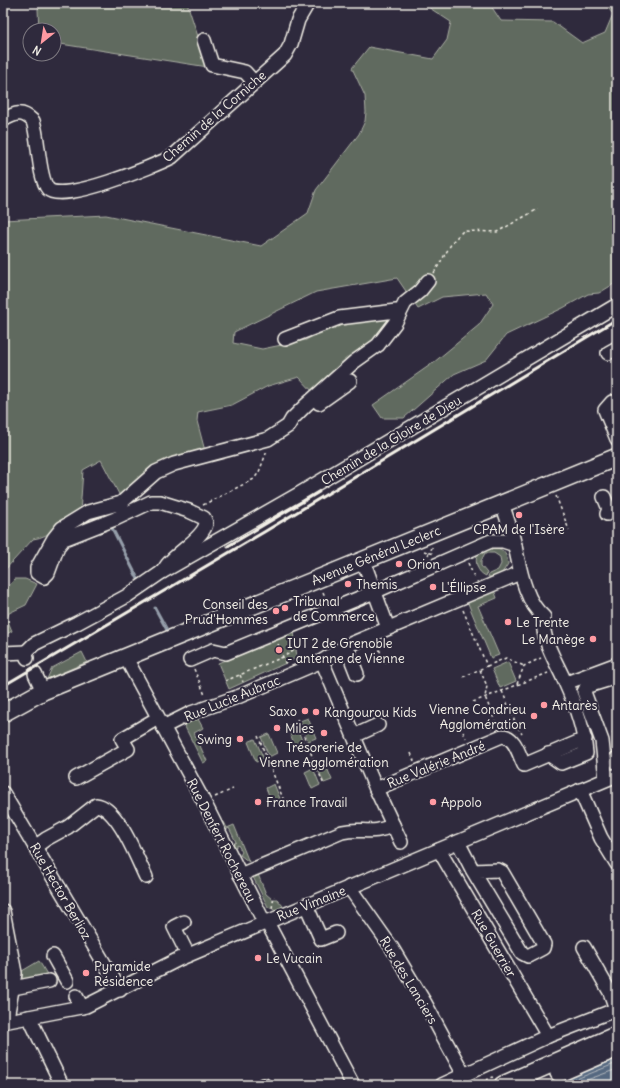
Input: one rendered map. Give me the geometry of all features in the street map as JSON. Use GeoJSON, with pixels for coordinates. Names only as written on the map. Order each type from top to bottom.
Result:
{"type":"FeatureCollection","features":[{"type":"Feature","properties":{"kind":"main road","name":"Avenue Général Leclerc"},"geometry":{"type":"LineString","coordinates":[[3,713],[43,691],[617,456]]}},
{"type":"Feature","properties":{"kind":"main road"},"geometry":{"type":"LineString","coordinates":[[503,1085],[617,1035]]}},
{"type":"Feature","properties":{"kind":"main road"},"geometry":{"type":"LineString","coordinates":[[531,1085],[617,1048]]}},
{"type":"Feature","properties":{"kind":"street","name":"Chemin de la Corniche"},"geometry":{"type":"LineString","coordinates":[[3,120],[17,113],[23,113],[33,121],[45,184],[53,192],[63,194],[115,180],[158,164],[172,157],[288,52],[298,20],[308,3]]}},
{"type":"Feature","properties":{"kind":"street"},"geometry":{"type":"LineString","coordinates":[[204,40],[212,65],[245,72],[254,82]]}},
{"type":"Feature","properties":{"kind":"street","name":"Chemin de la Gloire de Dieu"},"geometry":{"type":"LineString","coordinates":[[162,572],[169,562],[186,548],[204,528],[206,523],[200,515],[160,502],[152,502],[64,539],[58,546],[48,573],[44,577],[40,576],[37,573],[37,568],[54,538],[62,528],[88,512],[121,503],[156,472],[174,464],[268,439],[288,426],[292,419],[306,405],[354,362],[378,345],[395,323],[399,312],[408,299],[420,291],[428,281]]}},
{"type":"Feature","properties":{"kind":"street","name":"Chemin de la Gloire de Dieu"},"geometry":{"type":"LineString","coordinates":[[3,653],[26,655],[34,644],[104,608],[162,572],[312,486],[617,305]]}},
{"type":"Feature","properties":{"kind":"street"},"geometry":{"type":"LineString","coordinates":[[285,339],[339,318],[396,311],[399,312]]}},
{"type":"Feature","properties":{"kind":"street"},"geometry":{"type":"LineString","coordinates":[[288,426],[350,381]]}},
{"type":"Feature","properties":{"kind":"street"},"geometry":{"type":"LineString","coordinates":[[612,402],[605,410],[617,440]]}},
{"type":"Feature","properties":{"kind":"street"},"geometry":{"type":"LineString","coordinates":[[604,498],[609,510],[607,514]]}},
{"type":"Feature","properties":{"kind":"street"},"geometry":{"type":"LineString","coordinates":[[502,504],[515,546],[520,573],[535,609],[544,618],[543,631],[566,684],[585,739],[586,753],[561,763],[548,754],[524,765],[512,740],[509,737]]}},
{"type":"Feature","properties":{"kind":"street"},"geometry":{"type":"LineString","coordinates":[[191,662],[213,650],[226,653],[274,634],[491,541],[504,541],[515,546]]}},
{"type":"Feature","properties":{"kind":"street"},"geometry":{"type":"LineString","coordinates":[[363,560],[388,628]]}},
{"type":"Feature","properties":{"kind":"street","name":"Rue Lucie Aubrac"},"geometry":{"type":"LineString","coordinates":[[76,778],[128,749],[122,739],[161,722],[285,677],[322,661],[346,646],[459,600],[520,573]]}},
{"type":"Feature","properties":{"kind":"street"},"geometry":{"type":"LineString","coordinates":[[346,646],[357,674]]}},
{"type":"Feature","properties":{"kind":"street","name":"Rue Denfert Rochereau"},"geometry":{"type":"LineString","coordinates":[[126,658],[204,802],[240,875],[353,1085]]}},
{"type":"Feature","properties":{"kind":"street"},"geometry":{"type":"LineString","coordinates":[[322,661],[376,789],[401,842]]}},
{"type":"Feature","properties":{"kind":"street"},"geometry":{"type":"LineString","coordinates":[[566,684],[617,664]]}},
{"type":"Feature","properties":{"kind":"street"},"geometry":{"type":"LineString","coordinates":[[35,674],[43,691]]}},
{"type":"Feature","properties":{"kind":"street"},"geometry":{"type":"LineString","coordinates":[[612,777],[602,742],[584,692],[587,686],[617,677]]}},
{"type":"Feature","properties":{"kind":"street"},"geometry":{"type":"LineString","coordinates":[[354,736],[378,725]]}},
{"type":"Feature","properties":{"kind":"street","name":"Rue Valérie André"},"geometry":{"type":"LineString","coordinates":[[376,789],[502,736],[509,737]]}},
{"type":"Feature","properties":{"kind":"street"},"geometry":{"type":"LineString","coordinates":[[617,758],[617,763]]}},
{"type":"Feature","properties":{"kind":"street","name":"Rue Vimaine"},"geometry":{"type":"LineString","coordinates":[[6,1021],[29,1017],[120,990],[188,955],[612,777]]}},
{"type":"Feature","properties":{"kind":"street"},"geometry":{"type":"LineString","coordinates":[[580,790],[601,838],[617,864]]}},
{"type":"Feature","properties":{"kind":"street","name":"Rue Hector Berlioz"},"geometry":{"type":"LineString","coordinates":[[3,793],[120,990]]}},
{"type":"Feature","properties":{"kind":"street"},"geometry":{"type":"LineString","coordinates":[[35,847],[68,826],[96,805],[100,806],[116,817],[146,877]]}},
{"type":"Feature","properties":{"kind":"street"},"geometry":{"type":"LineString","coordinates":[[240,875],[342,832],[379,831],[393,825]]}},
{"type":"Feature","properties":{"kind":"street"},"geometry":{"type":"LineString","coordinates":[[458,842],[473,871],[522,953],[528,956],[543,948],[544,944],[502,872],[498,870],[473,871]]}},
{"type":"Feature","properties":{"kind":"street","name":"Rue Guerrier"},"geometry":{"type":"LineString","coordinates":[[439,850],[548,1036]]}},
{"type":"Feature","properties":{"kind":"street","name":"Rue des Lanciers"},"geometry":{"type":"LineString","coordinates":[[349,887],[392,948],[426,1003],[464,1075]]}},
{"type":"Feature","properties":{"kind":"street"},"geometry":{"type":"LineString","coordinates":[[306,905],[321,939],[336,932]]}},
{"type":"Feature","properties":{"kind":"street"},"geometry":{"type":"LineString","coordinates":[[3,911],[15,974],[6,1021]]}},
{"type":"Feature","properties":{"kind":"street"},"geometry":{"type":"LineString","coordinates":[[184,922],[174,927],[188,955]]}},
{"type":"Feature","properties":{"kind":"street"},"geometry":{"type":"LineString","coordinates":[[442,1085],[548,1036],[616,1009],[610,992],[584,947]]}},
{"type":"Feature","properties":{"kind":"street"},"geometry":{"type":"LineString","coordinates":[[52,956],[67,981]]}},
{"type":"Feature","properties":{"kind":"street"},"geometry":{"type":"LineString","coordinates":[[13,988],[49,981]]}},
{"type":"Feature","properties":{"kind":"street"},"geometry":{"type":"LineString","coordinates":[[29,1017],[62,1085]]}},
{"type":"Feature","properties":{"kind":"path"},"geometry":{"type":"LineString","coordinates":[[428,281],[453,241],[463,231],[497,232],[538,209]]}},
{"type":"Feature","properties":{"kind":"path"},"geometry":{"type":"LineString","coordinates":[[200,506],[257,476],[269,444],[268,439]]}},
{"type":"Feature","properties":{"kind":"path"},"geometry":{"type":"LineString","coordinates":[[551,484],[569,530]]}},
{"type":"Feature","properties":{"kind":"path"},"geometry":{"type":"LineString","coordinates":[[419,571],[444,527]]}},
{"type":"Feature","properties":{"kind":"path"},"geometry":{"type":"LineString","coordinates":[[414,540],[419,549],[447,559]]}},
{"type":"Feature","properties":{"kind":"path"},"geometry":{"type":"LineString","coordinates":[[464,553],[480,590]]}},
{"type":"Feature","properties":{"kind":"path"},"geometry":{"type":"LineString","coordinates":[[317,579],[330,610]]}},
{"type":"Feature","properties":{"kind":"path"},"geometry":{"type":"LineString","coordinates":[[459,600],[488,666]]}},
{"type":"Feature","properties":{"kind":"path"},"geometry":{"type":"LineString","coordinates":[[225,681],[241,676],[283,657],[296,649],[292,626]]}},
{"type":"Feature","properties":{"kind":"path"},"geometry":{"type":"LineString","coordinates":[[274,634],[286,665],[285,677]]}},
{"type":"Feature","properties":{"kind":"path"},"geometry":{"type":"LineString","coordinates":[[373,635],[385,663]]}},
{"type":"Feature","properties":{"kind":"path"},"geometry":{"type":"LineString","coordinates":[[463,677],[506,658],[524,666]]}},
{"type":"Feature","properties":{"kind":"path"},"geometry":{"type":"LineString","coordinates":[[517,684],[524,666],[541,658]]}},
{"type":"Feature","properties":{"kind":"path"},"geometry":{"type":"LineString","coordinates":[[191,662],[203,708]]}},
{"type":"Feature","properties":{"kind":"path"},"geometry":{"type":"LineString","coordinates":[[473,702],[559,668]]}},
{"type":"Feature","properties":{"kind":"path"},"geometry":{"type":"LineString","coordinates":[[480,670],[487,686],[485,698],[498,729]]}},
{"type":"Feature","properties":{"kind":"path"},"geometry":{"type":"LineString","coordinates":[[502,690],[515,722],[508,725],[509,737]]}},
{"type":"Feature","properties":{"kind":"path"},"geometry":{"type":"LineString","coordinates":[[297,719],[324,785]]}},
{"type":"Feature","properties":{"kind":"path"},"geometry":{"type":"LineString","coordinates":[[258,736],[284,801]]}},
{"type":"Feature","properties":{"kind":"path"},"geometry":{"type":"LineString","coordinates":[[204,802],[233,789]]}},
{"type":"Feature","properties":{"kind":"green space"},"geometry":{"type":"Polygon","coordinates":[[[45,3],[187,3],[208,67],[62,44],[62,22],[39,22],[38,9],[45,3]]]}},
{"type":"Feature","properties":{"kind":"green space"},"geometry":{"type":"Polygon","coordinates":[[[422,3],[489,3],[501,21],[553,22],[582,43],[605,33],[613,14],[604,3],[617,3],[617,282],[599,293],[588,294],[563,308],[506,335],[486,360],[454,374],[404,418],[382,418],[373,405],[433,363],[479,325],[493,304],[486,293],[442,297],[418,309],[397,278],[316,292],[234,332],[233,343],[262,349],[306,340],[332,324],[389,317],[391,326],[314,393],[299,377],[268,386],[232,405],[198,412],[197,421],[205,451],[121,498],[101,460],[83,470],[80,513],[51,532],[39,538],[33,539],[3,572],[3,220],[106,215],[261,246],[308,213],[316,190],[359,134],[365,121],[365,96],[352,68],[369,47],[433,59],[447,40],[451,22],[422,3]]]}},
{"type":"Feature","properties":{"kind":"green space"},"geometry":{"type":"Polygon","coordinates":[[[488,546],[499,548],[506,555],[508,564],[500,576],[488,577],[489,574],[498,570],[501,564],[500,557],[494,553],[485,553],[481,561],[481,566],[487,573],[486,576],[477,567],[477,554],[488,546]]]}},
{"type":"Feature","properties":{"kind":"green space"},"geometry":{"type":"Polygon","coordinates":[[[15,579],[25,579],[37,584],[26,605],[9,613],[7,619],[12,631],[3,636],[3,592],[15,579]]]}},
{"type":"Feature","properties":{"kind":"green space"},"geometry":{"type":"Polygon","coordinates":[[[494,590],[497,598],[478,606],[499,655],[491,658],[467,601],[494,590]]]}},
{"type":"Feature","properties":{"kind":"green space"},"geometry":{"type":"Polygon","coordinates":[[[294,631],[297,658],[229,689],[218,663],[294,631]]]}},
{"type":"Feature","properties":{"kind":"green space"},"geometry":{"type":"Polygon","coordinates":[[[82,652],[87,662],[47,679],[52,668],[82,652]]]}},
{"type":"Feature","properties":{"kind":"green space"},"geometry":{"type":"Polygon","coordinates":[[[508,662],[516,681],[500,688],[492,669],[508,662]]]}},
{"type":"Feature","properties":{"kind":"green space"},"geometry":{"type":"Polygon","coordinates":[[[308,718],[316,738],[308,741],[300,721],[308,718]]]}},
{"type":"Feature","properties":{"kind":"green space"},"geometry":{"type":"Polygon","coordinates":[[[198,719],[203,728],[194,733],[207,761],[203,763],[184,725],[198,719]]]}},
{"type":"Feature","properties":{"kind":"green space"},"geometry":{"type":"Polygon","coordinates":[[[295,723],[303,743],[295,746],[287,726],[295,723]]]}},
{"type":"Feature","properties":{"kind":"green space"},"geometry":{"type":"Polygon","coordinates":[[[269,734],[277,753],[269,757],[261,737],[269,734]]]}},
{"type":"Feature","properties":{"kind":"green space"},"geometry":{"type":"Polygon","coordinates":[[[255,739],[264,759],[256,762],[248,742],[255,739]]]}},
{"type":"Feature","properties":{"kind":"green space"},"geometry":{"type":"Polygon","coordinates":[[[325,763],[332,780],[324,783],[317,767],[325,763]]]}},
{"type":"Feature","properties":{"kind":"green space"},"geometry":{"type":"Polygon","coordinates":[[[313,768],[320,785],[312,789],[305,772],[313,768]]]}},
{"type":"Feature","properties":{"kind":"green space"},"geometry":{"type":"Polygon","coordinates":[[[274,784],[281,801],[273,805],[266,788],[274,784]]]}},
{"type":"Feature","properties":{"kind":"green space"},"geometry":{"type":"Polygon","coordinates":[[[222,822],[224,822],[227,828],[234,825],[249,862],[240,855],[242,852],[238,845],[235,847],[233,844],[236,842],[229,828],[226,830],[222,822]]]}},
{"type":"Feature","properties":{"kind":"green space"},"geometry":{"type":"Polygon","coordinates":[[[257,872],[266,894],[272,899],[277,899],[283,906],[275,910],[268,907],[252,875],[257,872]]]}},
{"type":"Feature","properties":{"kind":"green space"},"geometry":{"type":"Polygon","coordinates":[[[39,961],[48,976],[22,980],[22,972],[17,974],[39,961]]]}},
{"type":"Feature","properties":{"kind":"water"},"geometry":{"type":"Polygon","coordinates":[[[617,1059],[617,1085],[551,1085],[617,1059]]]}},
{"type":"Feature","properties":{"kind":"waterway"},"geometry":{"type":"LineString","coordinates":[[110,524],[140,583]]}},
{"type":"Feature","properties":{"kind":"waterway"},"geometry":{"type":"LineString","coordinates":[[155,608],[167,630]]}},
{"type":"Feature","properties":{"kind":"railway"},"geometry":{"type":"LineString","coordinates":[[3,686],[264,532],[617,319]]}},
{"type":"Feature","properties":{"kind":"railway"},"geometry":{"type":"LineString","coordinates":[[228,546],[319,492]]}},
{"type":"Feature","properties":{"kind":"place","name":"CPAM de l'Isère"},"geometry":{"type":"Point","coordinates":[519,515]}},
{"type":"Feature","properties":{"kind":"place","name":"Orion"},"geometry":{"type":"Point","coordinates":[399,564]}},
{"type":"Feature","properties":{"kind":"place","name":"Themis"},"geometry":{"type":"Point","coordinates":[348,584]}},
{"type":"Feature","properties":{"kind":"place","name":"L'Éllipse"},"geometry":{"type":"Point","coordinates":[433,587]}},
{"type":"Feature","properties":{"kind":"place","name":"Tribunal de Commerce"},"geometry":{"type":"Point","coordinates":[285,608]}},
{"type":"Feature","properties":{"kind":"place","name":"Conseil des Prud'Hommes"},"geometry":{"type":"Point","coordinates":[276,611]}},
{"type":"Feature","properties":{"kind":"place","name":"Le Trente"},"geometry":{"type":"Point","coordinates":[508,622]}},
{"type":"Feature","properties":{"kind":"place","name":"Le Manège"},"geometry":{"type":"Point","coordinates":[593,639]}},
{"type":"Feature","properties":{"kind":"place","name":"IUT 2 de Grenoble - antenne de Vienne"},"geometry":{"type":"Point","coordinates":[279,650]}},
{"type":"Feature","properties":{"kind":"place","name":"Antarès"},"geometry":{"type":"Point","coordinates":[544,705]}},
{"type":"Feature","properties":{"kind":"place","name":"Saxo"},"geometry":{"type":"Point","coordinates":[305,711]}},
{"type":"Feature","properties":{"kind":"place","name":"Kangourou Kids"},"geometry":{"type":"Point","coordinates":[316,712]}},
{"type":"Feature","properties":{"kind":"place","name":"Vienne Condrieu Agglomération"},"geometry":{"type":"Point","coordinates":[534,716]}},
{"type":"Feature","properties":{"kind":"place","name":"Miles"},"geometry":{"type":"Point","coordinates":[277,728]}},
{"type":"Feature","properties":{"kind":"place","name":"Trésorerie de Vienne Agglomération"},"geometry":{"type":"Point","coordinates":[324,733]}},
{"type":"Feature","properties":{"kind":"place","name":"Swing"},"geometry":{"type":"Point","coordinates":[240,739]}},
{"type":"Feature","properties":{"kind":"place","name":"France Travail"},"geometry":{"type":"Point","coordinates":[258,802]}},
{"type":"Feature","properties":{"kind":"place","name":"Appolo"},"geometry":{"type":"Point","coordinates":[433,802]}},
{"type":"Feature","properties":{"kind":"place","name":"Le Vucain"},"geometry":{"type":"Point","coordinates":[258,958]}},
{"type":"Feature","properties":{"kind":"place","name":"Pyramide Résidence"},"geometry":{"type":"Point","coordinates":[86,973]}}]}
